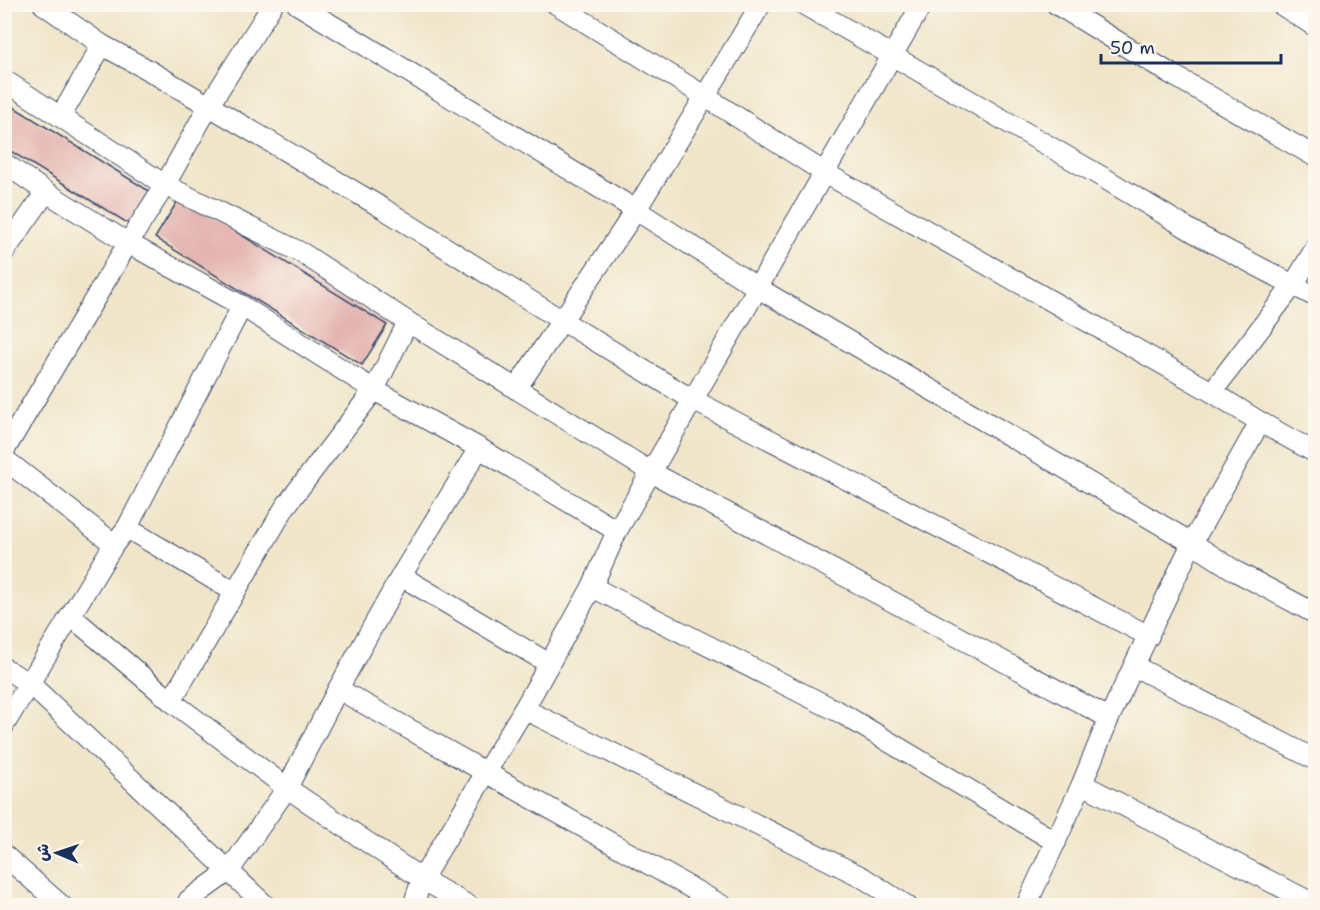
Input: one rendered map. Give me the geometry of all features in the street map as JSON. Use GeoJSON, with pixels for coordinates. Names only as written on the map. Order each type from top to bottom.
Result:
{"type":"FeatureCollection","features":[{"type":"Feature","properties":{"kind":"street"},"geometry":{"type":"LineString","coordinates":[[43,4],[102,45],[384,209],[693,400],[1149,636]]}},
{"type":"Feature","properties":{"kind":"street"},"geometry":{"type":"LineString","coordinates":[[4,451],[165,185],[208,107],[273,4]]}},
{"type":"Feature","properties":{"kind":"street"},"geometry":{"type":"LineString","coordinates":[[297,4],[636,210],[758,288],[1192,543],[1237,572],[1316,614]]}},
{"type":"Feature","properties":{"kind":"street"},"geometry":{"type":"LineString","coordinates":[[556,4],[706,96],[825,173],[1316,453]]}},
{"type":"Feature","properties":{"kind":"street"},"geometry":{"type":"LineString","coordinates":[[516,389],[636,210],[761,4]]}},
{"type":"Feature","properties":{"kind":"street"},"geometry":{"type":"LineString","coordinates":[[803,4],[1202,237],[1316,297]]}},
{"type":"Feature","properties":{"kind":"street"},"geometry":{"type":"LineString","coordinates":[[413,906],[422,879],[484,772],[524,709],[592,587],[618,531],[651,472],[922,4]]}},
{"type":"Feature","properties":{"kind":"street"},"geometry":{"type":"LineString","coordinates":[[1056,4],[1316,157]]}},
{"type":"Feature","properties":{"kind":"street"},"geometry":{"type":"LineString","coordinates":[[1280,4],[1316,27]]}},
{"type":"Feature","properties":{"kind":"street"},"geometry":{"type":"LineString","coordinates":[[61,116],[102,45]]}},
{"type":"Feature","properties":{"kind":"street"},"geometry":{"type":"LineString","coordinates":[[4,80],[165,185],[302,253],[408,322],[651,472],[1109,718]]}},
{"type":"Feature","properties":{"kind":"street"},"geometry":{"type":"LineString","coordinates":[[4,163],[128,243],[242,306],[374,390],[479,448],[618,531]]}},
{"type":"Feature","properties":{"kind":"street"},"geometry":{"type":"LineString","coordinates":[[4,252],[46,192]]}},
{"type":"Feature","properties":{"kind":"street"},"geometry":{"type":"LineString","coordinates":[[1212,392],[1294,284],[1316,247]]}},
{"type":"Feature","properties":{"kind":"street"},"geometry":{"type":"LineString","coordinates":[[4,725],[114,544],[127,528],[242,306]]}},
{"type":"Feature","properties":{"kind":"street"},"geometry":{"type":"LineString","coordinates":[[171,701],[285,507],[374,390],[408,322]]}},
{"type":"Feature","properties":{"kind":"street"},"geometry":{"type":"LineString","coordinates":[[1027,905],[1109,718],[1192,543],[1260,422]]}},
{"type":"Feature","properties":{"kind":"street"},"geometry":{"type":"LineString","coordinates":[[186,906],[189,900],[229,871],[287,788],[338,689],[401,576],[479,448]]}},
{"type":"Feature","properties":{"kind":"street"},"geometry":{"type":"LineString","coordinates":[[4,459],[114,544]]}},
{"type":"Feature","properties":{"kind":"street"},"geometry":{"type":"LineString","coordinates":[[127,528],[235,591]]}},
{"type":"Feature","properties":{"kind":"street"},"geometry":{"type":"LineString","coordinates":[[401,576],[548,663]]}},
{"type":"Feature","properties":{"kind":"street"},"geometry":{"type":"LineString","coordinates":[[592,587],[841,713],[1056,842]]}},
{"type":"Feature","properties":{"kind":"street"},"geometry":{"type":"LineString","coordinates":[[71,616],[171,701],[287,788],[422,879],[469,906]]}},
{"type":"Feature","properties":{"kind":"street"},"geometry":{"type":"LineString","coordinates":[[1134,666],[1316,760]]}},
{"type":"Feature","properties":{"kind":"street"},"geometry":{"type":"LineString","coordinates":[[4,668],[30,684],[266,906]]}},
{"type":"Feature","properties":{"kind":"street"},"geometry":{"type":"LineString","coordinates":[[338,689],[723,906]]}},
{"type":"Feature","properties":{"kind":"street"},"geometry":{"type":"LineString","coordinates":[[524,709],[862,877],[907,906]]}},
{"type":"Feature","properties":{"kind":"street"},"geometry":{"type":"LineString","coordinates":[[1082,784],[1316,905]]}},
{"type":"Feature","properties":{"kind":"street"},"geometry":{"type":"LineString","coordinates":[[4,855],[62,906]]}},
{"type":"Feature","properties":{"kind":"building"},"geometry":{"type":"Polygon","coordinates":[[[4,101],[149,191],[129,224],[4,147],[4,101]]]}},
{"type":"Feature","properties":{"kind":"building"},"geometry":{"type":"Polygon","coordinates":[[[180,197],[387,325],[362,365],[155,238],[180,197]]]}}]}
